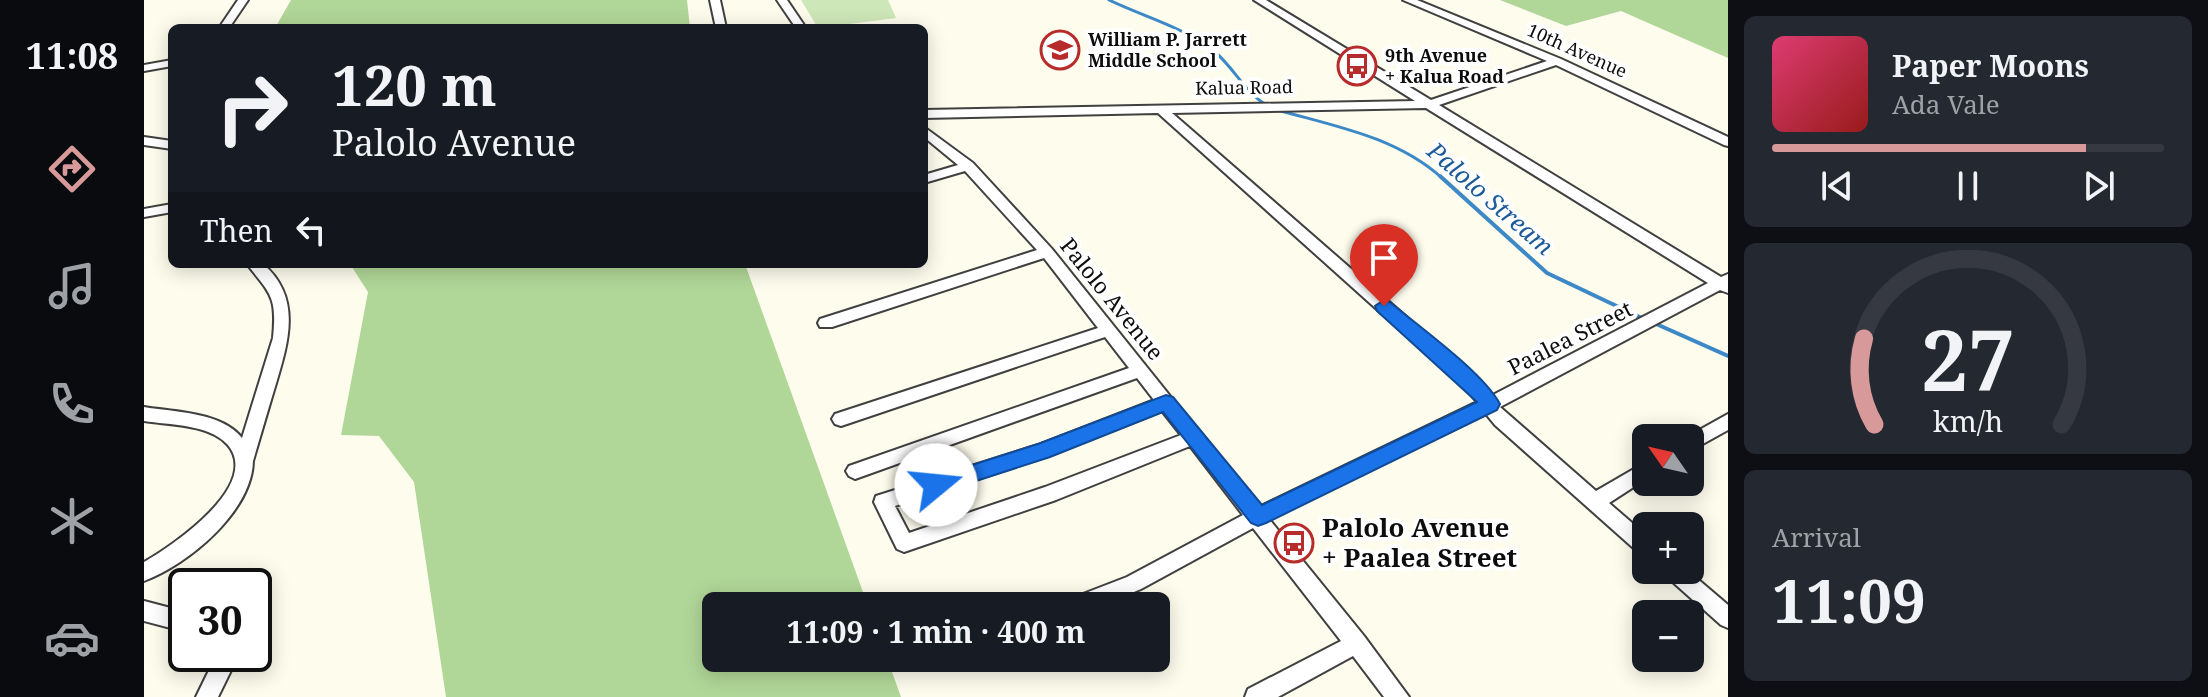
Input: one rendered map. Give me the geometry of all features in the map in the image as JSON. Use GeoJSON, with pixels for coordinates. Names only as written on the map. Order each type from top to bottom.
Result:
{"type":"FeatureCollection","features":[{"type":"Feature","properties":{"kind":"street"},"geometry":{"type":"LineString","coordinates":[[227,24],[243,0]]}},
{"type":"Feature","properties":{"kind":"street"},"geometry":{"type":"LineString","coordinates":[[715,0],[720,24]]}},
{"type":"Feature","properties":{"kind":"street"},"geometry":{"type":"LineString","coordinates":[[782,0],[798,24]]}},
{"type":"Feature","properties":{"kind":"street"},"geometry":{"type":"LineString","coordinates":[[1259,0],[1725,283]]}},
{"type":"Feature","properties":{"kind":"street","name":"10th Avenue"},"geometry":{"type":"LineString","coordinates":[[1408,0],[1557,61],[1728,142]]}},
{"type":"Feature","properties":{"kind":"street","name":"Kalua Road"},"geometry":{"type":"LineString","coordinates":[[928,114],[1432,104],[1557,61]]}},
{"type":"Feature","properties":{"kind":"street"},"geometry":{"type":"LineString","coordinates":[[144,68],[168,64]]}},
{"type":"Feature","properties":{"kind":"street"},"geometry":{"type":"LineString","coordinates":[[1159,108],[1474,386],[1501,420],[1632,535]]}},
{"type":"Feature","properties":{"kind":"street","name":"Palolo Avenue"},"geometry":{"type":"LineString","coordinates":[[928,134],[968,166],[1047,252],[1398,697]]}},
{"type":"Feature","properties":{"kind":"street"},"geometry":{"type":"LineString","coordinates":[[144,141],[168,144]]}},
{"type":"Feature","properties":{"kind":"street"},"geometry":{"type":"LineString","coordinates":[[928,178],[968,166]]}},
{"type":"Feature","properties":{"kind":"street"},"geometry":{"type":"LineString","coordinates":[[144,214],[168,209]]}},
{"type":"Feature","properties":{"kind":"street"},"geometry":{"type":"LineString","coordinates":[[144,214],[168,219]]}},
{"type":"Feature","properties":{"kind":"street"},"geometry":{"type":"LineString","coordinates":[[826,323],[1047,252]]}},
{"type":"Feature","properties":{"kind":"street"},"geometry":{"type":"LineString","coordinates":[[144,572],[183,549],[212,525],[232,499],[281,338],[283,320],[277,289],[258,268]]}},
{"type":"Feature","properties":{"kind":"street","name":"Paalea Street"},"geometry":{"type":"LineString","coordinates":[[1112,592],[1725,283]]}},
{"type":"Feature","properties":{"kind":"street"},"geometry":{"type":"LineString","coordinates":[[841,419],[1110,330]]}},
{"type":"Feature","properties":{"kind":"street"},"geometry":{"type":"LineString","coordinates":[[855,471],[1141,370]]}},
{"type":"Feature","properties":{"kind":"street"},"geometry":{"type":"LineString","coordinates":[[1166,402],[1042,451],[883,502],[904,543],[1049,494],[1195,437]]}},
{"type":"Feature","properties":{"kind":"street"},"geometry":{"type":"LineString","coordinates":[[144,414],[224,433],[238,446],[243,464]]}},
{"type":"Feature","properties":{"kind":"street"},"geometry":{"type":"LineString","coordinates":[[1704,436],[1728,421]]}},
{"type":"Feature","properties":{"kind":"street"},"geometry":{"type":"LineString","coordinates":[[1594,502],[1632,479]]}},
{"type":"Feature","properties":{"kind":"street"},"geometry":{"type":"LineString","coordinates":[[1689,584],[1727,616]]}},
{"type":"Feature","properties":{"kind":"street"},"geometry":{"type":"LineString","coordinates":[[144,611],[168,617]]}},
{"type":"Feature","properties":{"kind":"street"},"geometry":{"type":"LineString","coordinates":[[1256,697],[1357,643]]}},
{"type":"Feature","properties":{"kind":"street"},"geometry":{"type":"LineString","coordinates":[[207,697],[219,672]]}},
{"type":"Feature","properties":{"kind":"green space"},"geometry":{"type":"Polygon","coordinates":[[[291,0],[687,0],[690,24],[277,24],[291,0]]]}},
{"type":"Feature","properties":{"kind":"green space"},"geometry":{"type":"Polygon","coordinates":[[[801,0],[888,0],[896,18],[849,24],[816,24],[801,0]]]}},
{"type":"Feature","properties":{"kind":"green space"},"geometry":{"type":"Polygon","coordinates":[[[1500,0],[1728,0],[1728,58],[1621,11],[1566,26],[1500,0]]]}},
{"type":"Feature","properties":{"kind":"green space"},"geometry":{"type":"Polygon","coordinates":[[[353,268],[746,268],[863,592],[702,592],[702,672],[892,672],[901,697],[446,697],[414,482],[379,436],[341,435],[368,292],[353,268]]]}},
{"type":"Feature","properties":{"kind":"waterway","name":"Palolo Stream"},"geometry":{"type":"LineString","coordinates":[[1109,0],[1203,43],[1222,58],[1251,93],[1266,105]]}},
{"type":"Feature","properties":{"kind":"waterway","name":"Palolo Stream"},"geometry":{"type":"LineString","coordinates":[[1274,109],[1384,142],[1424,164],[1442,178]]}},
{"type":"Feature","properties":{"kind":"waterway","name":"Palolo Stream"},"geometry":{"type":"LineString","coordinates":[[1440,176],[1547,273],[1646,320]]}},
{"type":"Feature","properties":{"kind":"waterway","name":"Palolo Stream"},"geometry":{"type":"LineString","coordinates":[[1654,323],[1728,356]]}},
{"type":"Feature","properties":{"kind":"place","name":"William P. Jarrett Middle School"},"geometry":{"type":"Point","coordinates":[1060,50]}},
{"type":"Feature","properties":{"kind":"place","name":"9th Avenue + Kalua Road"},"geometry":{"type":"Point","coordinates":[1357,66]}},
{"type":"Feature","properties":{"kind":"place","name":"Palolo Avenue + Paalea Street"},"geometry":{"type":"Point","coordinates":[1294,543]}},
{"type":"Feature","properties":{"kind":"route"},"geometry":{"type":"LineString","coordinates":[[936,485],[1042,451],[1166,402],[1258,516],[1490,404],[1384,306]]}}]}
